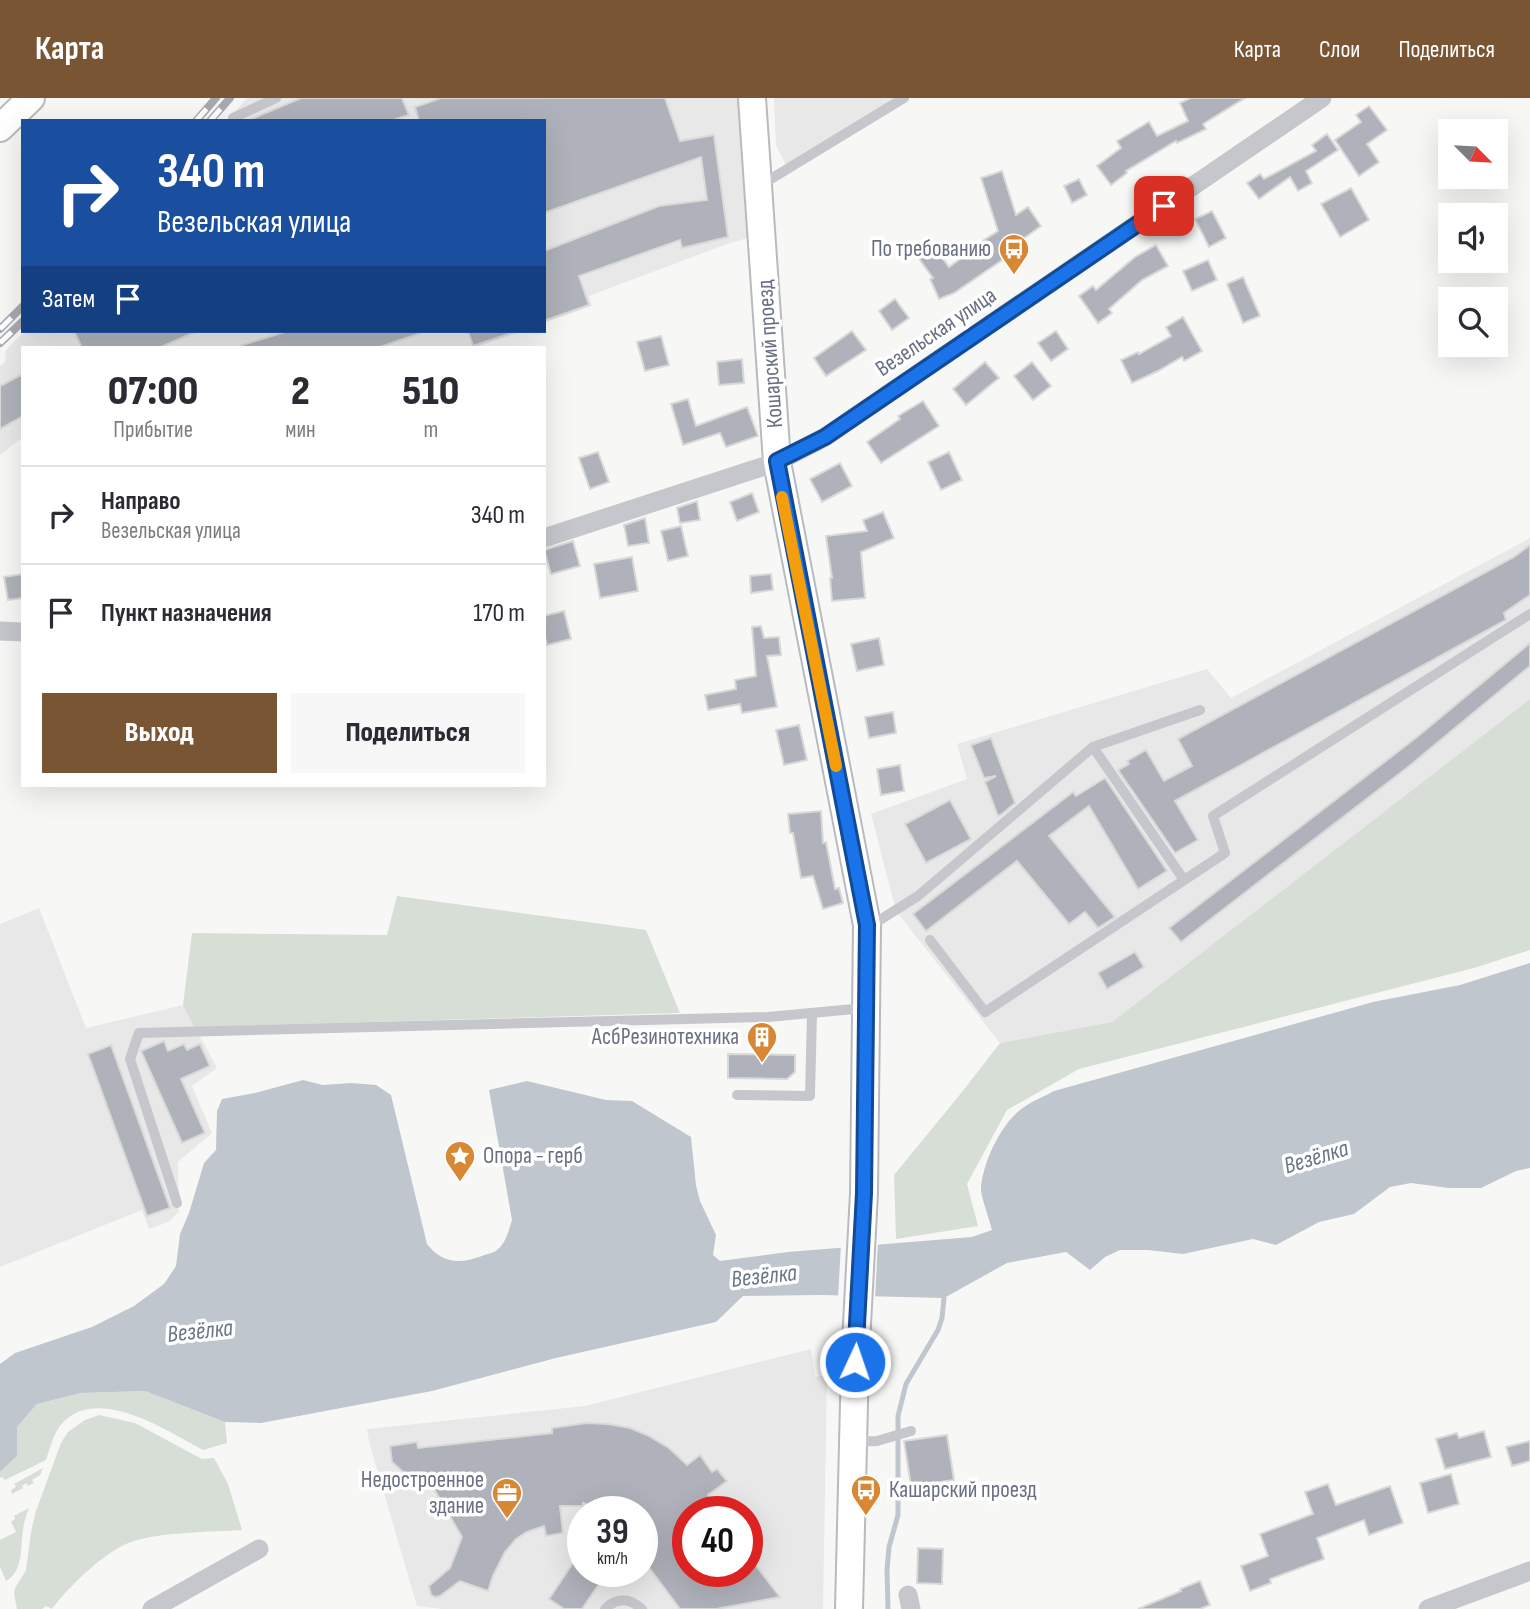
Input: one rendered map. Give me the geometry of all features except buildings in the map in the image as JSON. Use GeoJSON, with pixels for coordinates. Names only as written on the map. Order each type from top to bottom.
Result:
{"type":"FeatureCollection","features":[{"type":"Feature","properties":{"kind":"street"},"geometry":{"type":"LineString","coordinates":[[0,128],[32,98]]}},
{"type":"Feature","properties":{"kind":"street","name":"Кошарский проезд"},"geometry":{"type":"LineString","coordinates":[[752,98],[777,461],[867,925],[864,1193],[855,1362],[865,1442],[849,1609]]}},
{"type":"Feature","properties":{"kind":"street","name":"Везельская улица"},"geometry":{"type":"LineString","coordinates":[[546,537],[777,461],[825,437],[1322,98]]}},
{"type":"Feature","properties":{"kind":"street"},"geometry":{"type":"LineString","coordinates":[[0,631],[21,632]]}},
{"type":"Feature","properties":{"kind":"street"},"geometry":{"type":"LineString","coordinates":[[152,1609],[259,1549]]}},
{"type":"Feature","properties":{"kind":"street"},"geometry":{"type":"LineString","coordinates":[[1428,1609],[1530,1572]]}},
{"type":"Feature","properties":{"kind":"lane"},"geometry":{"type":"LineString","coordinates":[[233,118],[276,98]]}},
{"type":"Feature","properties":{"kind":"lane"},"geometry":{"type":"LineString","coordinates":[[759,186],[904,98]]}},
{"type":"Feature","properties":{"kind":"lane"},"geometry":{"type":"LineString","coordinates":[[930,940],[985,1012],[1225,853],[1213,816],[1530,614]]}},
{"type":"Feature","properties":{"kind":"lane"},"geometry":{"type":"LineString","coordinates":[[867,925],[875,923],[918,896],[1093,747],[1200,710]]}},
{"type":"Feature","properties":{"kind":"lane"},"geometry":{"type":"LineString","coordinates":[[1093,747],[1184,880]]}},
{"type":"Feature","properties":{"kind":"lane"},"geometry":{"type":"LineString","coordinates":[[177,1203],[130,1059],[139,1033],[768,1017],[865,1007]]}},
{"type":"Feature","properties":{"kind":"lane"},"geometry":{"type":"LineString","coordinates":[[737,1095],[810,1096],[812,1013]]}},
{"type":"Feature","properties":{"kind":"lane"},"geometry":{"type":"LineString","coordinates":[[865,1442],[907,1433]]}},
{"type":"Feature","properties":{"kind":"lane"},"geometry":{"type":"LineString","coordinates":[[605,1609],[612,1602],[621,1599],[634,1602],[642,1609]]}},
{"type":"Feature","properties":{"kind":"shaded area"},"geometry":{"type":"Polygon","coordinates":[[[247,98],[741,98],[751,237],[589,296],[592,306],[546,322],[546,119],[229,119],[247,98]]]}},
{"type":"Feature","properties":{"kind":"shaded area"},"geometry":{"type":"Polygon","coordinates":[[[774,98],[906,98],[790,173],[776,145],[774,98]]]}},
{"type":"Feature","properties":{"kind":"shaded area"},"geometry":{"type":"Polygon","coordinates":[[[23,333],[517,333],[480,346],[21,346],[21,439],[0,455],[0,366],[5,362],[6,350],[23,333]]]}},
{"type":"Feature","properties":{"kind":"shaded area"},"geometry":{"type":"Polygon","coordinates":[[[1530,538],[1530,699],[1112,1022],[1000,1043],[896,911],[871,814],[967,779],[957,744],[1207,669],[1231,698],[1530,538]]]}},
{"type":"Feature","properties":{"kind":"shaded area"},"geometry":{"type":"Polygon","coordinates":[[[1530,699],[1530,950],[1474,968],[1079,1069],[1007,1110],[967,1184],[978,1226],[896,1239],[894,1175],[1000,1043],[1112,1022],[1530,699]]]}},
{"type":"Feature","properties":{"kind":"shaded area"},"geometry":{"type":"Polygon","coordinates":[[[397,896],[646,930],[680,1013],[194,1027],[183,1005],[192,933],[387,935],[397,896]]]}},
{"type":"Feature","properties":{"kind":"shaded area"},"geometry":{"type":"Polygon","coordinates":[[[39,908],[86,1028],[183,1005],[217,1068],[192,1086],[212,1133],[178,1162],[179,1212],[168,1222],[149,1229],[142,1210],[0,1267],[0,924],[39,908]]]}},
{"type":"Feature","properties":{"kind":"shaded area"},"geometry":{"type":"Polygon","coordinates":[[[811,1349],[815,1377],[827,1375],[823,1609],[443,1609],[417,1606],[367,1429],[585,1406],[811,1349]]]}},
{"type":"Feature","properties":{"kind":"shaded area"},"geometry":{"type":"Polygon","coordinates":[[[145,1391],[225,1422],[227,1443],[203,1450],[137,1416],[100,1408],[83,1410],[60,1426],[46,1460],[5,1480],[0,1478],[0,1472],[17,1456],[17,1427],[37,1404],[83,1393],[145,1391]]]}},
{"type":"Feature","properties":{"kind":"shaded area"},"geometry":{"type":"Polygon","coordinates":[[[99,1415],[135,1423],[202,1459],[214,1458],[228,1484],[242,1530],[173,1534],[134,1541],[123,1545],[89,1569],[52,1609],[46,1606],[42,1609],[17,1609],[15,1588],[26,1570],[36,1511],[61,1443],[68,1432],[85,1420],[99,1415]]]}},
{"type":"Feature","properties":{"kind":"shaded area"},"geometry":{"type":"Polygon","coordinates":[[[43,1468],[40,1475],[32,1480],[34,1483],[28,1486],[26,1483],[12,1494],[11,1490],[16,1487],[14,1484],[43,1468]]]}},
{"type":"Feature","properties":{"kind":"shaded area"},"geometry":{"type":"Polygon","coordinates":[[[29,1508],[18,1565],[12,1577],[6,1581],[0,1567],[0,1540],[16,1532],[11,1522],[15,1519],[14,1516],[29,1508]]]}},
{"type":"Feature","properties":{"kind":"water","name":"Везёлка"},"geometry":{"type":"Polygon","coordinates":[[[1530,963],[1530,1168],[1516,1171],[1481,1188],[1449,1188],[1411,1183],[1390,1187],[1354,1214],[1319,1222],[1276,1245],[1253,1239],[1183,1254],[1120,1250],[1105,1257],[1090,1270],[1066,1252],[1007,1263],[944,1298],[743,1296],[716,1322],[556,1358],[432,1391],[261,1423],[225,1422],[145,1391],[82,1393],[37,1404],[17,1427],[17,1456],[0,1472],[0,1364],[15,1353],[92,1327],[134,1306],[164,1284],[176,1266],[180,1234],[204,1163],[216,1150],[217,1111],[222,1099],[303,1080],[323,1085],[376,1085],[391,1095],[427,1244],[445,1259],[474,1259],[494,1252],[507,1236],[512,1220],[489,1090],[527,1081],[606,1100],[632,1101],[691,1137],[696,1185],[700,1201],[716,1235],[713,1255],[720,1261],[788,1252],[972,1237],[992,1230],[981,1188],[985,1167],[999,1135],[1020,1110],[1054,1091],[1373,1002],[1460,985],[1530,963]]]}},
{"type":"Feature","properties":{"kind":"pier"},"geometry":{"type":"Polygon","coordinates":[[[878,1241],[875,1299],[838,1299],[841,1244],[878,1241]]]}},
{"type":"Feature","properties":{"kind":"waterway"},"geometry":{"type":"LineString","coordinates":[[888,1609],[889,1547],[898,1515],[898,1416],[906,1384],[938,1330],[944,1298]]}},
{"type":"Feature","properties":{"kind":"railway"},"geometry":{"type":"LineString","coordinates":[[198,119],[216,98]]}},
{"type":"Feature","properties":{"kind":"railway"},"geometry":{"type":"LineString","coordinates":[[212,119],[230,98]]}},
{"type":"Feature","properties":{"kind":"railway"},"geometry":{"type":"LineString","coordinates":[[0,329],[21,308]]}},
{"type":"Feature","properties":{"kind":"railway"},"geometry":{"type":"LineString","coordinates":[[0,343],[21,323]]}},
{"type":"Feature","properties":{"kind":"slow traffic"},"geometry":{"type":"LineString","coordinates":[[782,497],[836,766]]}},
{"type":"Feature","properties":{"kind":"place","name":"По требованию"},"geometry":{"type":"Point","coordinates":[1014,276]}},
{"type":"Feature","properties":{"kind":"place","name":"АсбРезинотехника"},"geometry":{"type":"Point","coordinates":[762,1064]}},
{"type":"Feature","properties":{"kind":"place","name":"Опора - герб"},"geometry":{"type":"Point","coordinates":[460,1183]}},
{"type":"Feature","properties":{"kind":"place","name":"Кашарский проезд"},"geometry":{"type":"Point","coordinates":[866,1517]}},
{"type":"Feature","properties":{"kind":"place","name":"Недостроенное здание"},"geometry":{"type":"Point","coordinates":[507,1520]}},
{"type":"Feature","properties":{"kind":"route"},"geometry":{"type":"LineString","coordinates":[[855,1362],[864,1193],[867,925],[777,461],[825,437],[1164,206]]}}]}
